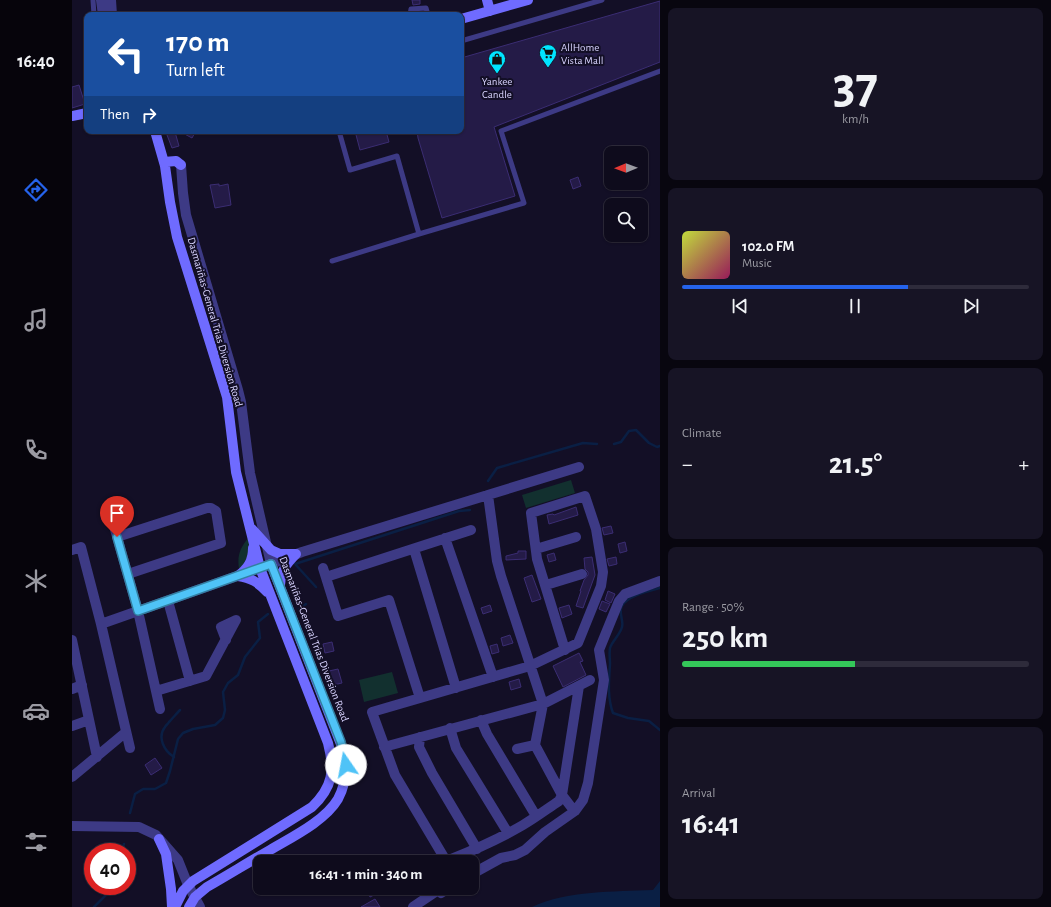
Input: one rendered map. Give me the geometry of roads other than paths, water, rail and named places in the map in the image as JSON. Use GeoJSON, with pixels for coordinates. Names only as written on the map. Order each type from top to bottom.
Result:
{"type":"FeatureCollection","features":[{"type":"Feature","properties":{"kind":"street"},"geometry":{"type":"LineString","coordinates":[[101,0],[103,12]]}},
{"type":"Feature","properties":{"kind":"street"},"geometry":{"type":"LineString","coordinates":[[110,0],[112,12]]}},
{"type":"Feature","properties":{"kind":"street"},"geometry":{"type":"LineString","coordinates":[[487,0],[490,11]]}},
{"type":"Feature","properties":{"kind":"street"},"geometry":{"type":"LineString","coordinates":[[464,18],[528,0]]}},
{"type":"Feature","properties":{"kind":"street"},"geometry":{"type":"LineString","coordinates":[[72,116],[84,113]]}},
{"type":"Feature","properties":{"kind":"street","name":"Dasmariñas-General Trias Diversion Road"},"geometry":{"type":"LineString","coordinates":[[156,134],[164,162],[177,236],[227,398],[234,460],[260,568],[328,743],[332,762],[330,782],[320,800],[307,811],[200,876],[183,891],[175,907]]}},
{"type":"Feature","properties":{"kind":"street","name":"Dasmariñas-General Trias Diversion Road"},"geometry":{"type":"LineString","coordinates":[[164,162],[176,161],[181,165],[186,215],[238,390],[242,408],[245,445],[250,473],[271,564],[344,752],[346,771],[341,793],[336,802],[315,822],[296,835],[207,887],[195,897],[189,907]]}},
{"type":"Feature","properties":{"kind":"street"},"geometry":{"type":"LineString","coordinates":[[101,624],[296,554],[579,467]]}},
{"type":"Feature","properties":{"kind":"street"},"geometry":{"type":"LineString","coordinates":[[488,495],[497,562],[543,704],[535,745],[562,795],[572,808]]}},
{"type":"Feature","properties":{"kind":"street"},"geometry":{"type":"LineString","coordinates":[[565,650],[537,559],[531,513],[585,496],[596,529],[603,572],[602,586],[578,643],[565,650],[530,666],[372,712],[395,775],[445,859],[449,860],[477,849],[508,833],[559,801],[562,795],[579,686]]}},
{"type":"Feature","properties":{"kind":"street"},"geometry":{"type":"LineString","coordinates":[[117,537],[207,508],[211,508],[216,511],[220,542],[128,574]]}},
{"type":"Feature","properties":{"kind":"street"},"geometry":{"type":"LineString","coordinates":[[248,518],[253,530],[271,550],[280,554],[296,554]]}},
{"type":"Feature","properties":{"kind":"street"},"geometry":{"type":"LineString","coordinates":[[112,519],[138,611],[160,709]]}},
{"type":"Feature","properties":{"kind":"street"},"geometry":{"type":"LineString","coordinates":[[420,698],[389,600],[338,616],[324,572],[414,549],[471,530]]}},
{"type":"Feature","properties":{"kind":"street"},"geometry":{"type":"LineString","coordinates":[[536,549],[576,537]]}},
{"type":"Feature","properties":{"kind":"street"},"geometry":{"type":"LineString","coordinates":[[238,576],[245,570],[252,560],[253,538]]}},
{"type":"Feature","properties":{"kind":"street"},"geometry":{"type":"LineString","coordinates":[[445,538],[493,678]]}},
{"type":"Feature","properties":{"kind":"street"},"geometry":{"type":"LineString","coordinates":[[72,550],[81,547],[130,748]]}},
{"type":"Feature","properties":{"kind":"street"},"geometry":{"type":"LineString","coordinates":[[414,549],[456,688]]}},
{"type":"Feature","properties":{"kind":"street"},"geometry":{"type":"LineString","coordinates":[[280,587],[283,569],[286,563],[296,554]]}},
{"type":"Feature","properties":{"kind":"street"},"geometry":{"type":"LineString","coordinates":[[546,585],[582,574]]}},
{"type":"Feature","properties":{"kind":"street"},"geometry":{"type":"LineString","coordinates":[[238,576],[252,579],[271,596]]}},
{"type":"Feature","properties":{"kind":"street"},"geometry":{"type":"LineString","coordinates":[[479,870],[501,858],[515,855],[525,850],[545,832],[575,811],[583,800],[588,784],[604,680],[599,650],[622,597],[625,594],[660,581]]}},
{"type":"Feature","properties":{"kind":"street"},"geometry":{"type":"LineString","coordinates":[[168,601],[190,681]]}},
{"type":"Feature","properties":{"kind":"street"},"geometry":{"type":"LineString","coordinates":[[72,640],[74,655],[97,756]]}},
{"type":"Feature","properties":{"kind":"street"},"geometry":{"type":"LineString","coordinates":[[156,691],[206,676],[226,640]]}},
{"type":"Feature","properties":{"kind":"street"},"geometry":{"type":"LineString","coordinates":[[384,747],[543,704],[590,680]]}},
{"type":"Feature","properties":{"kind":"street"},"geometry":{"type":"LineString","coordinates":[[72,689],[82,685]]}},
{"type":"Feature","properties":{"kind":"street"},"geometry":{"type":"LineString","coordinates":[[72,726],[89,720]]}},
{"type":"Feature","properties":{"kind":"street"},"geometry":{"type":"LineString","coordinates":[[481,720],[487,734],[536,816]]}},
{"type":"Feature","properties":{"kind":"street"},"geometry":{"type":"LineString","coordinates":[[450,728],[456,748],[508,833]]}},
{"type":"Feature","properties":{"kind":"street"},"geometry":{"type":"LineString","coordinates":[[72,777],[126,732]]}},
{"type":"Feature","properties":{"kind":"street"},"geometry":{"type":"LineString","coordinates":[[420,737],[419,747],[432,774],[477,849]]}},
{"type":"Feature","properties":{"kind":"street"},"geometry":{"type":"LineString","coordinates":[[517,749],[535,745]]}},
{"type":"Feature","properties":{"kind":"street"},"geometry":{"type":"LineString","coordinates":[[72,826],[139,827],[156,835],[178,860],[188,885],[200,907]]}},
{"type":"Feature","properties":{"kind":"street"},"geometry":{"type":"LineString","coordinates":[[160,839],[166,854],[172,907]]}},
{"type":"Feature","properties":{"kind":"street"},"geometry":{"type":"LineString","coordinates":[[414,907],[431,895]]}},
{"type":"Feature","properties":{"kind":"lane"},"geometry":{"type":"LineString","coordinates":[[93,0],[94,12]]}},
{"type":"Feature","properties":{"kind":"lane"},"geometry":{"type":"LineString","coordinates":[[464,40],[602,0]]}},
{"type":"Feature","properties":{"kind":"lane"},"geometry":{"type":"LineString","coordinates":[[410,12],[411,9],[426,8],[427,12]]}},
{"type":"Feature","properties":{"kind":"lane"},"geometry":{"type":"LineString","coordinates":[[332,261],[524,203],[501,131],[660,71]]}},
{"type":"Feature","properties":{"kind":"lane"},"geometry":{"type":"LineString","coordinates":[[340,134],[350,170],[397,156],[419,234]]}},
{"type":"Feature","properties":{"kind":"water"},"geometry":{"type":"Polygon","coordinates":[[[660,881],[660,907],[532,907],[560,897],[591,893],[653,890],[660,881]]]}},
{"type":"Feature","properties":{"kind":"waterway"},"geometry":{"type":"LineString","coordinates":[[614,444],[621,442],[629,431],[636,430],[649,443],[657,447],[660,446]]}},
{"type":"Feature","properties":{"kind":"waterway"},"geometry":{"type":"LineString","coordinates":[[488,481],[497,468],[583,443],[597,444]]}},
{"type":"Feature","properties":{"kind":"waterway"},"geometry":{"type":"LineString","coordinates":[[316,587],[295,564],[459,511],[470,510]]}},
{"type":"Feature","properties":{"kind":"waterway"},"geometry":{"type":"LineString","coordinates":[[660,588],[644,592],[628,599],[622,606],[622,627],[620,633],[610,648],[609,688],[613,713],[628,718],[649,721],[660,730]]}},
{"type":"Feature","properties":{"kind":"waterway"},"geometry":{"type":"LineString","coordinates":[[299,609],[306,604]]}},
{"type":"Feature","properties":{"kind":"waterway"},"geometry":{"type":"LineString","coordinates":[[130,813],[135,794],[143,789],[155,789],[166,783],[178,739],[183,733],[193,729],[215,725],[223,718],[225,710],[223,692],[228,683],[238,675],[245,657],[260,638],[258,622],[268,614]]}},
{"type":"Feature","properties":{"kind":"waterway"},"geometry":{"type":"LineString","coordinates":[[174,757],[165,748],[162,735],[165,726],[180,710]]}},
{"type":"Feature","properties":{"kind":"waterway"},"geometry":{"type":"LineString","coordinates":[[94,907],[106,895]]}},
{"type":"Feature","properties":{"kind":"place","name":"AllHome Vista Mall"},"geometry":{"type":"Point","coordinates":[548,68]}},
{"type":"Feature","properties":{"kind":"place","name":"Yankee Candle"},"geometry":{"type":"Point","coordinates":[497,74]}}]}
